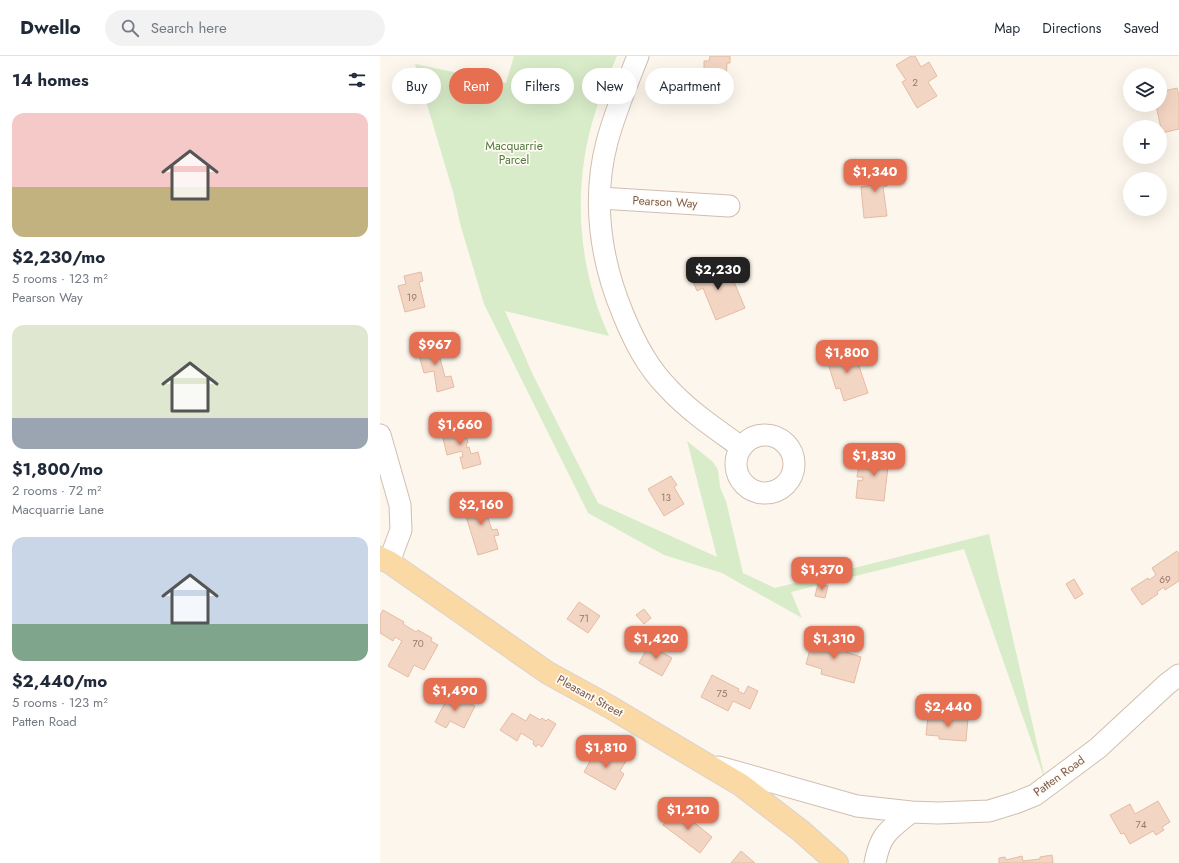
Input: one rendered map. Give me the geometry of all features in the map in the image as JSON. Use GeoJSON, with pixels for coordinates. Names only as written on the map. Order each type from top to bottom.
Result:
{"type":"FeatureCollection","features":[{"type":"Feature","properties":{"kind":"main road","name":"Pleasant Street"},"geometry":{"type":"LineString","coordinates":[[385,560],[548,673],[610,707],[741,785],[801,831],[837,863]]}},
{"type":"Feature","properties":{"kind":"street"},"geometry":{"type":"LineString","coordinates":[[638,56],[607,142],[602,174],[600,198],[602,244],[608,271],[615,296],[637,346],[667,388],[705,421],[741,447]]}},
{"type":"Feature","properties":{"kind":"street","name":"Pearson Way"},"geometry":{"type":"LineString","coordinates":[[600,198],[729,206]]}},
{"type":"Feature","properties":{"kind":"street"},"geometry":{"type":"LineString","coordinates":[[380,435],[400,505],[401,530],[385,560]]}},
{"type":"Feature","properties":{"kind":"street","name":"Patten Road"},"geometry":{"type":"LineString","coordinates":[[705,764],[857,806],[911,812],[938,813],[989,811],[1015,803],[1035,794],[1098,748],[1167,684],[1179,675]]}},
{"type":"Feature","properties":{"kind":"street"},"geometry":{"type":"LineString","coordinates":[[875,863],[881,840],[893,827],[911,812]]}},
{"type":"Feature","properties":{"kind":"green space","name":"Macquarrie Parcel"},"geometry":{"type":"Polygon","coordinates":[[[514,56],[617,56],[612,68],[582,68],[582,104],[598,104],[588,141],[583,169],[581,226],[584,254],[590,282],[598,309],[609,336],[505,311],[533,375],[598,503],[717,557],[687,441],[713,462],[718,470],[720,487],[726,501],[743,573],[775,588],[989,534],[1046,783],[964,549],[791,592],[802,618],[722,573],[664,555],[588,513],[484,304],[427,104],[441,104],[441,69],[449,71],[449,104],[503,104],[503,82],[506,83],[514,56]]]}},
{"type":"Feature","properties":{"kind":"green space","name":"Macquarrie Parcel"},"geometry":{"type":"Polygon","coordinates":[[[415,64],[434,68],[416,68],[415,64]]]}},
{"type":"Feature","properties":{"kind":"building"},"geometry":{"type":"Polygon","coordinates":[[[710,56],[730,56],[730,63],[727,63],[727,68],[704,68],[704,61],[709,61],[710,56]]]}},
{"type":"Feature","properties":{"kind":"building"},"geometry":{"type":"Polygon","coordinates":[[[911,56],[915,56],[921,67],[929,62],[937,76],[928,82],[937,96],[917,108],[902,82],[906,80],[896,65],[911,56]]]}},
{"type":"Feature","properties":{"kind":"building"},"geometry":{"type":"Polygon","coordinates":[[[1177,88],[1179,96],[1179,129],[1167,132],[1167,120],[1159,120],[1158,112],[1167,112],[1167,90],[1177,88]]]}},
{"type":"Feature","properties":{"kind":"building"},"geometry":{"type":"Polygon","coordinates":[[[885,166],[887,186],[883,187],[887,216],[864,218],[861,187],[868,186],[866,168],[885,166]]]}},
{"type":"Feature","properties":{"kind":"building"},"geometry":{"type":"Polygon","coordinates":[[[713,262],[717,272],[722,270],[726,280],[732,277],[745,308],[716,320],[703,288],[697,291],[689,272],[713,262]]]}},
{"type":"Feature","properties":{"kind":"building"},"geometry":{"type":"Polygon","coordinates":[[[421,272],[423,281],[419,282],[425,307],[405,312],[398,286],[406,284],[404,276],[421,272]]]}},
{"type":"Feature","properties":{"kind":"building"},"geometry":{"type":"Polygon","coordinates":[[[436,343],[445,377],[451,376],[454,387],[437,392],[434,371],[424,373],[417,348],[436,343]]]}},
{"type":"Feature","properties":{"kind":"building"},"geometry":{"type":"Polygon","coordinates":[[[853,348],[868,393],[844,401],[840,388],[836,389],[826,357],[853,348]]]}},
{"type":"Feature","properties":{"kind":"building"},"geometry":{"type":"Polygon","coordinates":[[[460,425],[462,430],[465,429],[468,443],[466,443],[467,448],[469,447],[471,454],[478,452],[481,464],[463,469],[460,457],[463,457],[462,451],[447,455],[441,430],[460,425]]]}},
{"type":"Feature","properties":{"kind":"building"},"geometry":{"type":"Polygon","coordinates":[[[867,452],[892,455],[891,467],[888,467],[884,501],[856,498],[858,480],[862,481],[863,477],[857,477],[859,463],[866,464],[867,452]]]}},
{"type":"Feature","properties":{"kind":"building"},"geometry":{"type":"Polygon","coordinates":[[[671,476],[677,485],[674,487],[684,504],[664,516],[648,489],[671,476]]]}},
{"type":"Feature","properties":{"kind":"building"},"geometry":{"type":"Polygon","coordinates":[[[480,494],[492,530],[497,529],[499,535],[494,536],[498,549],[478,555],[465,513],[469,512],[465,500],[480,494]]]}},
{"type":"Feature","properties":{"kind":"building"},"geometry":{"type":"Polygon","coordinates":[[[1177,551],[1179,554],[1179,581],[1165,590],[1164,587],[1157,592],[1158,594],[1142,605],[1131,589],[1148,578],[1149,580],[1156,575],[1152,568],[1177,551]]]}},
{"type":"Feature","properties":{"kind":"building"},"geometry":{"type":"Polygon","coordinates":[[[1074,579],[1083,594],[1075,599],[1066,584],[1074,579]]]}},
{"type":"Feature","properties":{"kind":"building"},"geometry":{"type":"Polygon","coordinates":[[[818,584],[828,586],[825,598],[815,596],[818,584]]]}},
{"type":"Feature","properties":{"kind":"building"},"geometry":{"type":"Polygon","coordinates":[[[579,602],[600,616],[588,633],[567,619],[579,602]]]}},
{"type":"Feature","properties":{"kind":"building"},"geometry":{"type":"Polygon","coordinates":[[[644,609],[651,618],[644,624],[636,615],[644,609]]]}},
{"type":"Feature","properties":{"kind":"building"},"geometry":{"type":"Polygon","coordinates":[[[383,610],[404,622],[403,624],[416,632],[418,630],[432,638],[431,641],[438,645],[424,670],[414,665],[408,677],[388,666],[402,641],[395,637],[393,641],[380,633],[380,615],[383,610]]]}},
{"type":"Feature","properties":{"kind":"building"},"geometry":{"type":"Polygon","coordinates":[[[833,636],[846,639],[843,651],[861,657],[854,683],[821,674],[822,669],[806,664],[813,639],[831,645],[833,636]]]}},
{"type":"Feature","properties":{"kind":"building"},"geometry":{"type":"Polygon","coordinates":[[[649,645],[672,658],[662,676],[639,663],[649,645]]]}},
{"type":"Feature","properties":{"kind":"building"},"geometry":{"type":"Polygon","coordinates":[[[712,675],[739,689],[738,691],[744,694],[748,686],[758,691],[750,709],[733,701],[728,711],[701,697],[712,675]]]}},
{"type":"Feature","properties":{"kind":"building"},"geometry":{"type":"Polygon","coordinates":[[[450,693],[475,706],[464,728],[450,721],[446,728],[435,722],[450,693]]]}},
{"type":"Feature","properties":{"kind":"building"},"geometry":{"type":"Polygon","coordinates":[[[512,713],[526,721],[530,714],[540,720],[542,718],[546,721],[548,719],[556,724],[542,747],[538,744],[536,747],[533,744],[534,741],[521,733],[517,741],[500,730],[512,713]]]}},
{"type":"Feature","properties":{"kind":"building"},"geometry":{"type":"Polygon","coordinates":[[[928,716],[968,718],[966,741],[939,739],[939,736],[926,735],[928,716]]]}},
{"type":"Feature","properties":{"kind":"building"},"geometry":{"type":"Polygon","coordinates":[[[596,750],[610,759],[611,756],[617,759],[619,757],[626,761],[620,771],[624,774],[615,790],[584,772],[596,750]]]}},
{"type":"Feature","properties":{"kind":"building"},"geometry":{"type":"Polygon","coordinates":[[[1158,801],[1170,822],[1162,827],[1164,830],[1156,835],[1153,831],[1130,844],[1124,833],[1121,834],[1110,815],[1130,804],[1135,814],[1158,801]]]}},
{"type":"Feature","properties":{"kind":"building"},"geometry":{"type":"Polygon","coordinates":[[[676,808],[712,837],[700,853],[663,825],[676,808]]]}},
{"type":"Feature","properties":{"kind":"building"},"geometry":{"type":"Polygon","coordinates":[[[741,851],[755,863],[731,863],[741,851]]]}},
{"type":"Feature","properties":{"kind":"building"},"geometry":{"type":"Polygon","coordinates":[[[1052,855],[1053,863],[999,863],[999,858],[1005,857],[1006,860],[1022,856],[1023,861],[1040,859],[1040,857],[1052,855]]]}}]}
